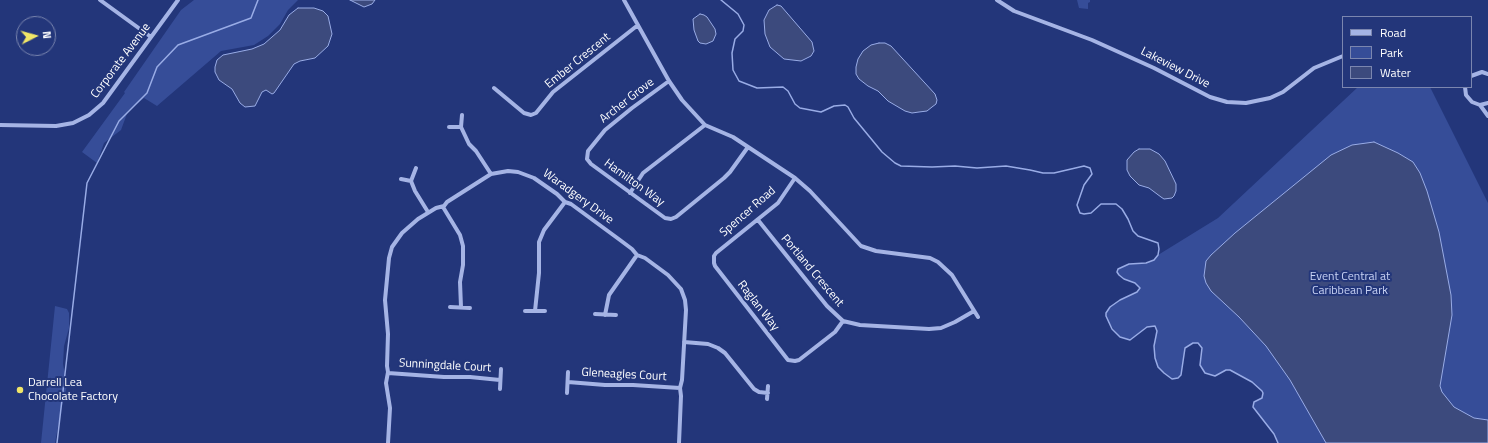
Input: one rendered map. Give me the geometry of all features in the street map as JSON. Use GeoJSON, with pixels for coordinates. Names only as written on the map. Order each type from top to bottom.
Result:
{"type":"FeatureCollection","features":[{"type":"Feature","properties":{"kind":"street"},"geometry":{"type":"LineString","coordinates":[[100,0],[151,36]]}},
{"type":"Feature","properties":{"kind":"street","name":"Corporate Avenue"},"geometry":{"type":"LineString","coordinates":[[0,125],[56,126],[73,123],[89,115],[102,103],[178,0]]}},
{"type":"Feature","properties":{"kind":"street"},"geometry":{"type":"LineString","coordinates":[[624,0],[669,81],[682,100],[705,125],[733,137],[795,178],[861,246],[876,251],[930,258],[938,262],[952,275],[978,317]]}},
{"type":"Feature","properties":{"kind":"street","name":"Lakeview Drive"},"geometry":{"type":"LineString","coordinates":[[998,0],[1005,6],[1018,13],[1092,40],[1154,68],[1210,97],[1228,102],[1246,103],[1264,100],[1276,95],[1314,68],[1342,56]]}},
{"type":"Feature","properties":{"kind":"street","name":"Ember Crescent"},"geometry":{"type":"LineString","coordinates":[[494,88],[524,113],[531,115],[536,113],[553,92],[638,26]]}},
{"type":"Feature","properties":{"kind":"street"},"geometry":{"type":"LineString","coordinates":[[1472,75],[1482,72],[1488,74]]}},
{"type":"Feature","properties":{"kind":"street","name":"Archer Grove"},"geometry":{"type":"LineString","coordinates":[[587,159],[588,151],[605,130],[669,81]]}},
{"type":"Feature","properties":{"kind":"street"},"geometry":{"type":"LineString","coordinates":[[1465,89],[1468,99],[1476,104],[1480,105],[1488,103]]}},
{"type":"Feature","properties":{"kind":"street"},"geometry":{"type":"LineString","coordinates":[[1480,105],[1488,116]]}},
{"type":"Feature","properties":{"kind":"street"},"geometry":{"type":"LineString","coordinates":[[462,115],[461,127],[468,141],[491,174]]}},
{"type":"Feature","properties":{"kind":"street"},"geometry":{"type":"LineString","coordinates":[[630,193],[644,173],[705,125]]}},
{"type":"Feature","properties":{"kind":"street"},"geometry":{"type":"LineString","coordinates":[[449,127],[461,127]]}},
{"type":"Feature","properties":{"kind":"street","name":"Hamilton Way"},"geometry":{"type":"LineString","coordinates":[[587,159],[591,164],[630,193],[665,218],[671,219],[724,178],[748,147]]}},
{"type":"Feature","properties":{"kind":"street"},"geometry":{"type":"LineString","coordinates":[[416,168],[411,181],[415,191],[428,212]]}},
{"type":"Feature","properties":{"kind":"street","name":"Waradgery Drive"},"geometry":{"type":"LineString","coordinates":[[388,443],[390,405],[386,383],[388,373],[386,300],[389,254],[393,244],[414,221],[428,212],[443,207],[447,202],[491,174],[514,171],[528,175],[565,202],[571,204],[632,249],[637,255],[645,258],[668,275],[681,289],[686,304],[682,380],[680,388],[679,443]]}},
{"type":"Feature","properties":{"kind":"street","name":"Spencer Road"},"geometry":{"type":"LineString","coordinates":[[713,259],[716,254],[778,202],[795,178]]}},
{"type":"Feature","properties":{"kind":"street"},"geometry":{"type":"LineString","coordinates":[[401,179],[411,181]]}},
{"type":"Feature","properties":{"kind":"street"},"geometry":{"type":"LineString","coordinates":[[534,311],[539,272],[539,242],[544,230],[565,202]]}},
{"type":"Feature","properties":{"kind":"street"},"geometry":{"type":"LineString","coordinates":[[443,207],[460,235],[463,246],[463,265],[460,282],[461,308]]}},
{"type":"Feature","properties":{"kind":"street","name":"Portland Crescent"},"geometry":{"type":"LineString","coordinates":[[758,220],[827,306],[843,321],[860,325],[929,329],[941,328],[974,311]]}},
{"type":"Feature","properties":{"kind":"street"},"geometry":{"type":"LineString","coordinates":[[605,315],[608,300],[612,291],[637,255]]}},
{"type":"Feature","properties":{"kind":"street","name":"Raglan Way"},"geometry":{"type":"LineString","coordinates":[[713,259],[715,266],[786,358],[791,361],[798,360],[835,332],[843,321]]}},
{"type":"Feature","properties":{"kind":"street"},"geometry":{"type":"LineString","coordinates":[[450,307],[470,308]]}},
{"type":"Feature","properties":{"kind":"street"},"geometry":{"type":"LineString","coordinates":[[525,311],[545,311]]}},
{"type":"Feature","properties":{"kind":"street"},"geometry":{"type":"LineString","coordinates":[[595,314],[616,315]]}},
{"type":"Feature","properties":{"kind":"street"},"geometry":{"type":"LineString","coordinates":[[684,342],[708,344],[718,348],[725,353],[754,389],[759,392],[768,393]]}},
{"type":"Feature","properties":{"kind":"street","name":"Sunningdale Court"},"geometry":{"type":"LineString","coordinates":[[500,389],[501,369]]}},
{"type":"Feature","properties":{"kind":"street","name":"Gleneagles Court"},"geometry":{"type":"LineString","coordinates":[[567,393],[568,372]]}},
{"type":"Feature","properties":{"kind":"street","name":"Sunningdale Court"},"geometry":{"type":"LineString","coordinates":[[388,373],[500,380]]}},
{"type":"Feature","properties":{"kind":"street","name":"Gleneagles Court"},"geometry":{"type":"LineString","coordinates":[[568,382],[605,386],[633,385],[680,388]]}},
{"type":"Feature","properties":{"kind":"street"},"geometry":{"type":"LineString","coordinates":[[767,399],[768,386]]}},
{"type":"Feature","properties":{"kind":"green space"},"geometry":{"type":"Polygon","coordinates":[[[194,0],[298,0],[288,10],[280,24],[268,36],[254,45],[221,51],[157,106],[144,98],[128,111],[121,130],[104,143],[97,163],[82,152],[125,93],[124,92],[181,10],[194,0]]]}},
{"type":"Feature","properties":{"kind":"green space"},"geometry":{"type":"Polygon","coordinates":[[[1077,0],[1090,0],[1088,3],[1088,9],[1079,8],[1077,0]]]}},
{"type":"Feature","properties":{"kind":"green space","name":"Event Central at Caribbean Park"},"geometry":{"type":"Polygon","coordinates":[[[1357,88],[1430,88],[1488,203],[1488,443],[1278,443],[1274,434],[1253,407],[1254,402],[1262,398],[1262,391],[1252,382],[1230,370],[1226,370],[1215,376],[1205,373],[1200,365],[1202,348],[1198,343],[1193,343],[1185,348],[1181,375],[1178,378],[1172,379],[1158,367],[1155,358],[1154,346],[1157,331],[1155,326],[1147,327],[1130,340],[1120,337],[1108,322],[1106,313],[1110,307],[1120,300],[1137,292],[1140,288],[1135,283],[1124,279],[1119,275],[1117,272],[1118,269],[1129,264],[1146,263],[1154,260],[1158,255],[1218,218],[1357,88]]]}},
{"type":"Feature","properties":{"kind":"green space"},"geometry":{"type":"Polygon","coordinates":[[[55,306],[67,309],[69,313],[69,328],[64,346],[63,364],[67,386],[55,443],[41,443],[55,306]]]}},
{"type":"Feature","properties":{"kind":"water"},"geometry":{"type":"Polygon","coordinates":[[[350,0],[375,0],[372,4],[364,7],[350,0]]]}},
{"type":"Feature","properties":{"kind":"water"},"geometry":{"type":"Polygon","coordinates":[[[777,5],[781,6],[812,42],[814,51],[811,56],[801,61],[784,59],[770,47],[765,34],[764,20],[769,10],[777,5]]]}},
{"type":"Feature","properties":{"kind":"water"},"geometry":{"type":"Polygon","coordinates":[[[298,8],[314,8],[323,11],[328,16],[332,34],[328,46],[315,58],[300,61],[294,64],[274,93],[272,94],[266,90],[262,92],[255,106],[245,107],[240,103],[232,89],[219,80],[215,72],[217,60],[223,55],[252,49],[264,44],[280,30],[289,15],[298,8]]]}},
{"type":"Feature","properties":{"kind":"water"},"geometry":{"type":"Polygon","coordinates":[[[700,14],[707,17],[715,29],[716,34],[713,41],[706,44],[698,41],[694,30],[693,19],[700,14]]]}},
{"type":"Feature","properties":{"kind":"water"},"geometry":{"type":"Polygon","coordinates":[[[885,43],[891,46],[935,94],[937,100],[936,104],[927,111],[912,113],[905,111],[888,101],[878,91],[859,79],[856,74],[858,59],[863,51],[871,45],[885,43]]]}},
{"type":"Feature","properties":{"kind":"water"},"geometry":{"type":"Polygon","coordinates":[[[1374,142],[1413,162],[1420,173],[1427,191],[1439,232],[1451,295],[1452,315],[1440,386],[1442,392],[1454,407],[1474,418],[1488,420],[1488,443],[1326,443],[1290,380],[1266,346],[1239,317],[1211,291],[1206,283],[1204,276],[1206,261],[1235,233],[1331,155],[1352,145],[1374,142]]]}},
{"type":"Feature","properties":{"kind":"water"},"geometry":{"type":"Polygon","coordinates":[[[1139,149],[1150,149],[1159,154],[1165,161],[1176,184],[1176,191],[1172,198],[1164,199],[1149,188],[1139,185],[1130,176],[1127,170],[1127,160],[1139,149]]]}},
{"type":"Feature","properties":{"kind":"waterway"},"geometry":{"type":"LineString","coordinates":[[57,443],[87,183],[119,121],[147,93],[157,67],[178,45],[251,18],[258,0]]}},
{"type":"Feature","properties":{"kind":"waterway"},"geometry":{"type":"LineString","coordinates":[[721,0],[738,14],[744,25],[743,31],[735,39],[732,53],[733,70],[739,81],[757,88],[783,87],[788,91],[795,104],[800,108],[821,112],[834,106],[845,105],[882,152],[901,166],[955,166],[977,168],[1006,166],[1043,173],[1054,173],[1084,166],[1090,168],[1092,174],[1084,185],[1077,205],[1080,213],[1091,213],[1101,204],[1116,204],[1122,209],[1133,231],[1138,236],[1158,243],[1159,249],[1158,255],[1154,260],[1146,263],[1129,264],[1118,269],[1117,272],[1119,275],[1124,279],[1135,283],[1140,288],[1137,292],[1120,300],[1110,307],[1106,313],[1106,316],[1112,329],[1120,337],[1130,340],[1147,327],[1155,326],[1157,331],[1154,346],[1155,358],[1158,367],[1172,379],[1178,378],[1181,375],[1185,348],[1193,343],[1198,343],[1202,348],[1200,365],[1205,373],[1215,376],[1226,370],[1230,370],[1252,382],[1262,391],[1262,398],[1254,402],[1253,407],[1274,434],[1278,443]]}},
{"type":"Feature","properties":{"kind":"place","name":"Darrell Lea Chocolate Factory"},"geometry":{"type":"Point","coordinates":[20,390]}}]}
